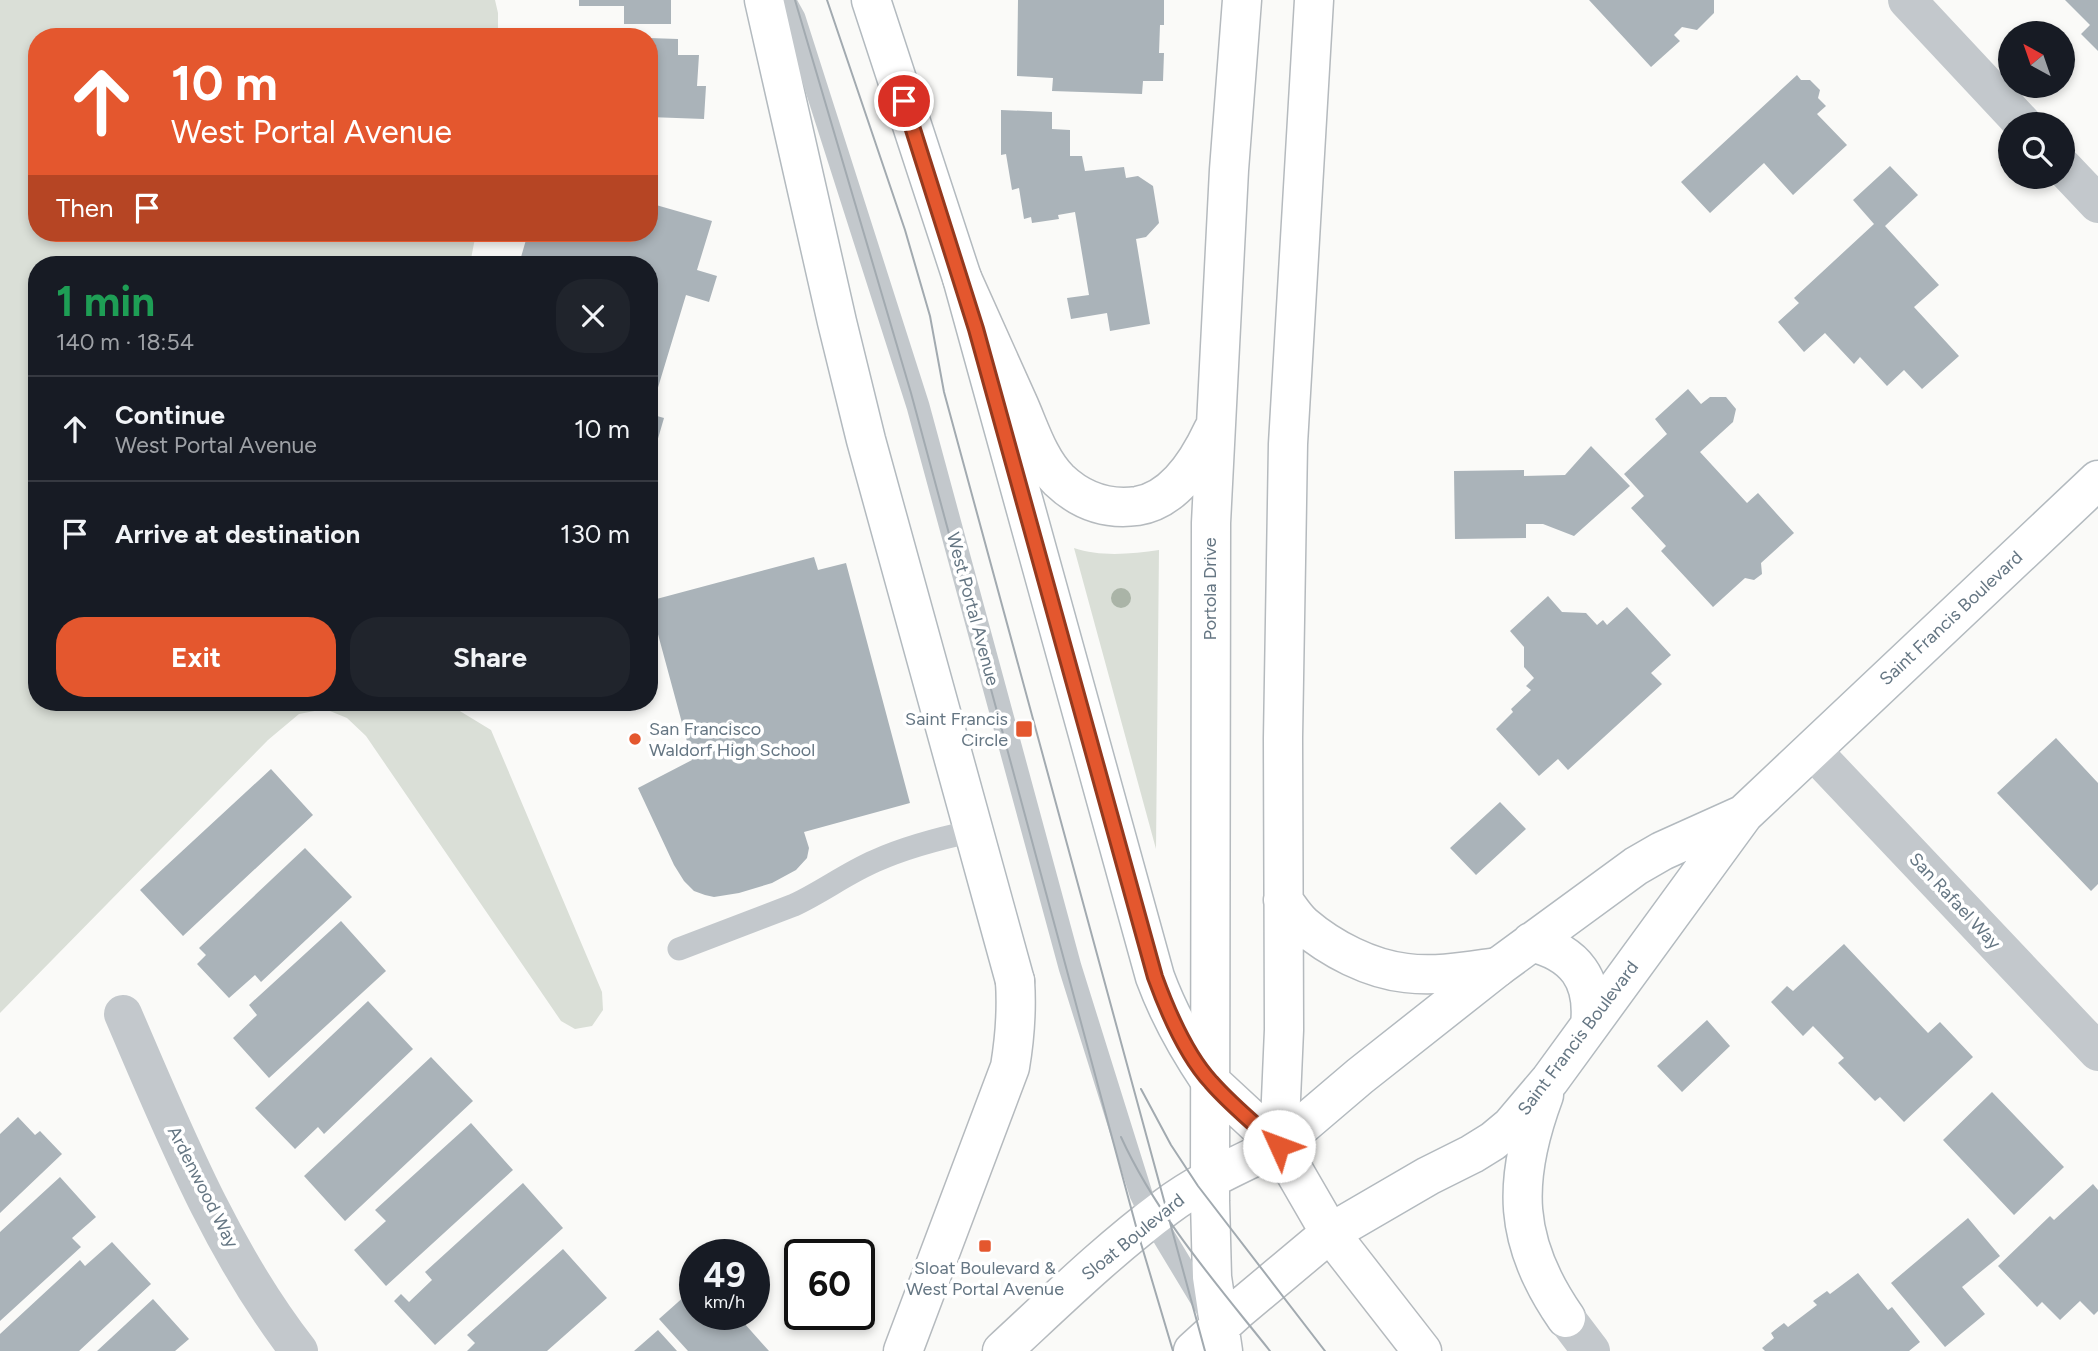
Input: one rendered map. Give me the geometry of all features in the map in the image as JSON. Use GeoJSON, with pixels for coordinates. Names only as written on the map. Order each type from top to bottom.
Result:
{"type":"FeatureCollection","features":[{"type":"Feature","properties":{"kind":"main road"},"geometry":{"type":"LineString","coordinates":[[764,0],[866,440],[1015,981],[1016,1022],[1010,1066],[903,1351]]}},
{"type":"Feature","properties":{"kind":"main road"},"geometry":{"type":"LineString","coordinates":[[871,0],[961,278],[1155,977],[1166,1006],[1177,1030],[1210,1081],[1279,1146],[1330,1233],[1422,1351]]}},
{"type":"Feature","properties":{"kind":"main road","name":"Portola Drive"},"geometry":{"type":"LineString","coordinates":[[1212,1343],[1211,535],[1229,170],[1242,0]]}},
{"type":"Feature","properties":{"kind":"main road"},"geometry":{"type":"LineString","coordinates":[[1279,1146],[1284,1030],[1288,444],[1314,0]]}},
{"type":"Feature","properties":{"kind":"main road"},"geometry":{"type":"LineString","coordinates":[[961,278],[1047,465],[1058,478],[1081,496],[1107,507],[1124,508],[1142,505],[1162,497],[1193,466],[1215,425]]}},
{"type":"Feature","properties":{"kind":"main road","name":"Saint Francis Boulevard"},"geometry":{"type":"LineString","coordinates":[[1330,1233],[1493,1141],[1511,1125],[1550,1080],[1744,814],[2098,480]]}},
{"type":"Feature","properties":{"kind":"main road","name":"Saint Francis Boulevard"},"geometry":{"type":"LineString","coordinates":[[1279,1146],[1360,1076],[1498,967],[1636,866],[1662,851],[1744,814]]}},
{"type":"Feature","properties":{"kind":"main road"},"geometry":{"type":"LineString","coordinates":[[1283,900],[1301,923],[1320,938],[1355,957],[1383,968],[1429,974],[1498,967]]}},
{"type":"Feature","properties":{"kind":"main road"},"geometry":{"type":"LineString","coordinates":[[1531,942],[1549,946],[1578,969],[1588,986],[1592,1006],[1590,1026]]}},
{"type":"Feature","properties":{"kind":"main road"},"geometry":{"type":"LineString","coordinates":[[1550,1080],[1539,1109],[1524,1168],[1523,1218],[1536,1269],[1548,1293],[1566,1318]]}},
{"type":"Feature","properties":{"kind":"main road","name":"Sloat Boulevard"},"geometry":{"type":"LineString","coordinates":[[1002,1351],[1152,1217],[1210,1180],[1279,1146]]}},
{"type":"Feature","properties":{"kind":"main road"},"geometry":{"type":"LineString","coordinates":[[1212,1343],[1330,1233]]}},
{"type":"Feature","properties":{"kind":"street"},"geometry":{"type":"LineString","coordinates":[[1907,0],[2012,112]]}},
{"type":"Feature","properties":{"kind":"street"},"geometry":{"type":"LineString","coordinates":[[2075,180],[2098,204]]}},
{"type":"Feature","properties":{"kind":"street","name":"San Rafael Way"},"geometry":{"type":"LineString","coordinates":[[1812,750],[2098,1052]]}},
{"type":"Feature","properties":{"kind":"street","name":"Ardenwood Way"},"geometry":{"type":"LineString","coordinates":[[123,1014],[215,1217],[251,1280],[299,1351]]}},
{"type":"Feature","properties":{"kind":"street"},"geometry":{"type":"LineString","coordinates":[[1566,1318],[1591,1351]]}},
{"type":"Feature","properties":{"kind":"lane","name":"West Portal Avenue"},"geometry":{"type":"LineString","coordinates":[[785,0],[798,31],[918,406],[1070,967],[1141,1194],[1212,1343]]}},
{"type":"Feature","properties":{"kind":"lane"},"geometry":{"type":"LineString","coordinates":[[679,949],[812,897],[851,872],[875,861],[974,831]]}},
{"type":"Feature","properties":{"kind":"shaded area"},"geometry":{"type":"Polygon","coordinates":[[[0,0],[495,0],[498,28],[28,28],[28,242],[474,242],[472,256],[28,256],[28,711],[315,711],[299,714],[268,740],[0,1013],[0,0]]]}},
{"type":"Feature","properties":{"kind":"shaded area"},"geometry":{"type":"Polygon","coordinates":[[[1074,548],[1105,554],[1159,550],[1156,849],[1074,548]]]}},
{"type":"Feature","properties":{"kind":"shaded area"},"geometry":{"type":"Polygon","coordinates":[[[330,711],[460,711],[491,730],[602,992],[603,1010],[592,1026],[575,1029],[561,1021],[366,736],[347,718],[330,711]]]}},
{"type":"Feature","properties":{"kind":"building"},"geometry":{"type":"Polygon","coordinates":[[[579,0],[671,0],[671,24],[624,24],[624,6],[579,6],[579,0]]]}},
{"type":"Feature","properties":{"kind":"building"},"geometry":{"type":"Polygon","coordinates":[[[1018,0],[1164,0],[1164,25],[1160,25],[1159,53],[1164,53],[1163,81],[1143,81],[1142,94],[1052,91],[1053,78],[1017,76],[1018,0]]]}},
{"type":"Feature","properties":{"kind":"building"},"geometry":{"type":"Polygon","coordinates":[[[1589,0],[1714,0],[1714,13],[1697,30],[1682,27],[1674,35],[1680,41],[1651,67],[1589,0]]]}},
{"type":"Feature","properties":{"kind":"building"},"geometry":{"type":"Polygon","coordinates":[[[2065,0],[2098,0],[2098,51],[2081,34],[2090,25],[2065,0]]]}},
{"type":"Feature","properties":{"kind":"building"},"geometry":{"type":"Polygon","coordinates":[[[658,38],[678,39],[678,55],[699,55],[697,86],[706,86],[704,119],[658,117],[658,38]]]}},
{"type":"Feature","properties":{"kind":"building"},"geometry":{"type":"Polygon","coordinates":[[[1797,75],[1801,80],[1810,80],[1820,90],[1818,98],[1826,106],[1817,114],[1847,145],[1793,195],[1764,163],[1710,213],[1681,182],[1797,75]]]}},
{"type":"Feature","properties":{"kind":"building"},"geometry":{"type":"Polygon","coordinates":[[[1001,110],[1052,112],[1052,129],[1070,130],[1070,156],[1082,156],[1085,171],[1124,167],[1126,178],[1138,176],[1153,186],[1159,223],[1146,237],[1136,239],[1150,324],[1110,331],[1107,313],[1071,319],[1067,298],[1089,295],[1075,212],[1058,215],[1059,219],[1032,223],[1031,217],[1024,219],[1019,188],[1012,190],[1006,154],[1001,155],[1001,110]]]}},
{"type":"Feature","properties":{"kind":"building"},"geometry":{"type":"Polygon","coordinates":[[[1890,166],[1918,195],[1885,226],[1939,285],[1914,307],[1959,356],[1922,389],[1904,370],[1887,386],[1860,357],[1854,364],[1825,333],[1804,352],[1778,322],[1799,303],[1794,298],[1874,224],[1853,200],[1890,166]]]}},
{"type":"Feature","properties":{"kind":"building"},"geometry":{"type":"Polygon","coordinates":[[[658,206],[712,221],[697,270],[717,276],[709,302],[686,295],[658,388],[658,256],[521,256],[525,242],[658,242],[658,206]]]}},
{"type":"Feature","properties":{"kind":"building"},"geometry":{"type":"Polygon","coordinates":[[[1688,389],[1701,404],[1710,397],[1726,397],[1736,409],[1733,422],[1700,452],[1747,503],[1758,493],[1794,533],[1761,563],[1762,574],[1754,580],[1745,578],[1713,607],[1661,551],[1666,546],[1631,508],[1644,496],[1624,474],[1667,434],[1655,419],[1688,389]]]}},
{"type":"Feature","properties":{"kind":"building"},"geometry":{"type":"Polygon","coordinates":[[[658,416],[664,418],[658,439],[658,416]]]}},
{"type":"Feature","properties":{"kind":"building"},"geometry":{"type":"Polygon","coordinates":[[[1591,446],[1630,486],[1574,536],[1543,524],[1526,524],[1526,538],[1455,539],[1454,471],[1524,470],[1524,476],[1565,475],[1591,446]]]}},
{"type":"Feature","properties":{"kind":"building"},"geometry":{"type":"Polygon","coordinates":[[[814,557],[818,570],[846,563],[910,803],[804,832],[809,848],[807,858],[796,870],[772,883],[714,897],[694,891],[674,865],[638,788],[692,760],[658,634],[658,599],[814,557]]]}},
{"type":"Feature","properties":{"kind":"building"},"geometry":{"type":"Polygon","coordinates":[[[1548,596],[1562,612],[1586,613],[1597,625],[1603,620],[1607,625],[1627,607],[1671,655],[1651,673],[1662,684],[1568,770],[1558,759],[1539,776],[1496,729],[1513,712],[1511,709],[1531,690],[1526,686],[1534,678],[1524,667],[1524,647],[1510,631],[1548,596]]]}},
{"type":"Feature","properties":{"kind":"building"},"geometry":{"type":"Polygon","coordinates":[[[2056,738],[2098,783],[2098,884],[2091,891],[1997,793],[2056,738]]]}},
{"type":"Feature","properties":{"kind":"building"},"geometry":{"type":"Polygon","coordinates":[[[271,769],[313,815],[183,936],[140,890],[271,769]]]}},
{"type":"Feature","properties":{"kind":"building"},"geometry":{"type":"Polygon","coordinates":[[[1500,802],[1526,829],[1476,875],[1450,848],[1500,802]]]}},
{"type":"Feature","properties":{"kind":"building"},"geometry":{"type":"Polygon","coordinates":[[[305,848],[352,897],[261,982],[255,975],[229,998],[197,964],[206,955],[199,948],[305,848]]]}},
{"type":"Feature","properties":{"kind":"building"},"geometry":{"type":"Polygon","coordinates":[[[341,921],[386,971],[269,1078],[233,1038],[257,1015],[249,1005],[341,921]]]}},
{"type":"Feature","properties":{"kind":"building"},"geometry":{"type":"Polygon","coordinates":[[[1844,944],[1928,1033],[1940,1022],[1973,1057],[1904,1122],[1880,1097],[1875,1101],[1838,1063],[1844,1058],[1813,1026],[1803,1036],[1771,1002],[1787,986],[1793,991],[1844,944]]]}},
{"type":"Feature","properties":{"kind":"building"},"geometry":{"type":"Polygon","coordinates":[[[368,1001],[413,1049],[324,1134],[318,1127],[295,1149],[255,1108],[368,1001]]]}},
{"type":"Feature","properties":{"kind":"building"},"geometry":{"type":"Polygon","coordinates":[[[1707,1020],[1730,1046],[1682,1092],[1657,1066],[1707,1020]]]}},
{"type":"Feature","properties":{"kind":"building"},"geometry":{"type":"Polygon","coordinates":[[[431,1057],[473,1101],[345,1221],[304,1176],[431,1057]]]}},
{"type":"Feature","properties":{"kind":"building"},"geometry":{"type":"Polygon","coordinates":[[[1992,1092],[2064,1167],[2014,1215],[1943,1140],[1992,1092]]]}},
{"type":"Feature","properties":{"kind":"building"},"geometry":{"type":"Polygon","coordinates":[[[18,1117],[35,1135],[40,1131],[62,1154],[0,1213],[0,1134],[18,1117]]]}},
{"type":"Feature","properties":{"kind":"building"},"geometry":{"type":"Polygon","coordinates":[[[471,1123],[513,1170],[386,1286],[354,1250],[386,1221],[375,1210],[471,1123]]]}},
{"type":"Feature","properties":{"kind":"building"},"geometry":{"type":"Polygon","coordinates":[[[60,1177],[96,1217],[72,1238],[81,1247],[0,1321],[0,1232],[60,1177]]]}},
{"type":"Feature","properties":{"kind":"building"},"geometry":{"type":"Polygon","coordinates":[[[523,1183],[563,1228],[435,1345],[394,1301],[401,1294],[409,1302],[432,1280],[425,1272],[523,1183]]]}},
{"type":"Feature","properties":{"kind":"building"},"geometry":{"type":"Polygon","coordinates":[[[2093,1184],[2098,1190],[2098,1311],[2094,1315],[2080,1301],[2060,1320],[2042,1302],[2037,1307],[1998,1266],[2050,1216],[2054,1220],[2093,1184]]]}},
{"type":"Feature","properties":{"kind":"building"},"geometry":{"type":"Polygon","coordinates":[[[1968,1218],[2000,1256],[1962,1287],[1985,1314],[1945,1347],[1891,1283],[1968,1218]]]}},
{"type":"Feature","properties":{"kind":"building"},"geometry":{"type":"Polygon","coordinates":[[[112,1242],[151,1284],[79,1351],[0,1351],[0,1334],[80,1260],[85,1266],[112,1242]]]}},
{"type":"Feature","properties":{"kind":"building"},"geometry":{"type":"Polygon","coordinates":[[[563,1249],[607,1298],[547,1351],[467,1351],[475,1343],[467,1335],[563,1249]]]}},
{"type":"Feature","properties":{"kind":"building"},"geometry":{"type":"Polygon","coordinates":[[[1858,1273],[1888,1310],[1892,1307],[1920,1342],[1909,1351],[1765,1351],[1762,1348],[1774,1338],[1771,1333],[1784,1323],[1788,1327],[1817,1305],[1813,1301],[1827,1291],[1830,1294],[1858,1273]]]}},
{"type":"Feature","properties":{"kind":"building"},"geometry":{"type":"Polygon","coordinates":[[[153,1299],[189,1339],[175,1351],[97,1351],[153,1299]]]}},
{"type":"Feature","properties":{"kind":"building"},"geometry":{"type":"Polygon","coordinates":[[[679,1301],[679,1330],[750,1330],[769,1351],[688,1351],[659,1319],[679,1301]]]}},
{"type":"Feature","properties":{"kind":"building"},"geometry":{"type":"Polygon","coordinates":[[[658,1330],[677,1351],[634,1351],[658,1330]]]}},
{"type":"Feature","properties":{"kind":"tram line"},"geometry":{"type":"LineString","coordinates":[[795,0],[911,393],[1137,1230],[1173,1351]]}},
{"type":"Feature","properties":{"kind":"tram line"},"geometry":{"type":"LineString","coordinates":[[827,0],[905,230],[930,316],[944,392],[1205,1351]]}},
{"type":"Feature","properties":{"kind":"tram line"},"geometry":{"type":"LineString","coordinates":[[1141,1089],[1171,1145],[1198,1186],[1325,1351]]}},
{"type":"Feature","properties":{"kind":"tram line"},"geometry":{"type":"LineString","coordinates":[[1121,1137],[1170,1221],[1270,1351]]}},
{"type":"Feature","properties":{"kind":"place","name":"Saint Francis Circle"},"geometry":{"type":"Point","coordinates":[1024,729]}},
{"type":"Feature","properties":{"kind":"place","name":"San Francisco Waldorf High School"},"geometry":{"type":"Point","coordinates":[635,739]}},
{"type":"Feature","properties":{"kind":"place","name":"Sloat Boulevard & West Portal Avenue"},"geometry":{"type":"Point","coordinates":[985,1246]}},
{"type":"Feature","properties":{"kind":"route"},"geometry":{"type":"LineString","coordinates":[[904,101],[976,329],[1155,977],[1177,1030],[1210,1081],[1279,1146]]}}]}
